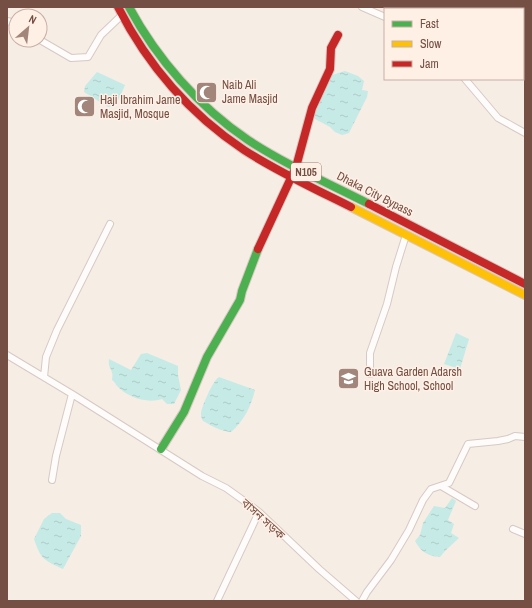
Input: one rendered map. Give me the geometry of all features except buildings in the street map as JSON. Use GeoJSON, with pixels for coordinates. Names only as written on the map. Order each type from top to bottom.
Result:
{"type":"FeatureCollection","features":[{"type":"Feature","properties":{"kind":"main road","name":"Dhaka City Bypass"},"geometry":{"type":"LineString","coordinates":[[129,7],[153,46],[183,83],[205,106],[237,132],[261,148],[296,167],[525,284]]}},
{"type":"Feature","properties":{"kind":"main road"},"geometry":{"type":"LineString","coordinates":[[120,11],[143,50],[174,89],[230,140],[255,157],[292,177],[525,295]]}},
{"type":"Feature","properties":{"kind":"main road"},"geometry":{"type":"LineString","coordinates":[[161,449],[184,412],[207,357],[240,300],[254,258],[296,167],[312,108],[330,69],[331,48],[338,35]]}},
{"type":"Feature","properties":{"kind":"street"},"geometry":{"type":"LineString","coordinates":[[362,7],[384,17]]}},
{"type":"Feature","properties":{"kind":"street"},"geometry":{"type":"LineString","coordinates":[[48,45],[71,58],[88,57],[101,35],[120,11]]}},
{"type":"Feature","properties":{"kind":"street"},"geometry":{"type":"LineString","coordinates":[[466,80],[498,118],[525,133]]}},
{"type":"Feature","properties":{"kind":"street"},"geometry":{"type":"LineString","coordinates":[[44,377],[46,356],[57,330],[110,224]]}},
{"type":"Feature","properties":{"kind":"street"},"geometry":{"type":"LineString","coordinates":[[370,374],[370,353],[387,304],[406,235]]}},
{"type":"Feature","properties":{"kind":"street","name":"বাসন সড়ক"},"geometry":{"type":"LineString","coordinates":[[7,355],[161,449],[202,476],[226,488],[258,512],[318,569],[356,601]]}},
{"type":"Feature","properties":{"kind":"street"},"geometry":{"type":"LineString","coordinates":[[52,480],[56,456],[72,394]]}},
{"type":"Feature","properties":{"kind":"street"},"geometry":{"type":"LineString","coordinates":[[362,601],[391,560],[409,530],[423,500],[431,489],[449,483],[468,444],[498,441],[515,436],[525,437]]}},
{"type":"Feature","properties":{"kind":"street"},"geometry":{"type":"LineString","coordinates":[[441,486],[475,506]]}},
{"type":"Feature","properties":{"kind":"street"},"geometry":{"type":"LineString","coordinates":[[217,601],[258,512]]}},
{"type":"Feature","properties":{"kind":"street"},"geometry":{"type":"LineString","coordinates":[[513,529],[525,534]]}},
{"type":"Feature","properties":{"kind":"water"},"geometry":{"type":"Polygon","coordinates":[[[345,71],[358,76],[364,81],[362,90],[368,91],[367,97],[349,133],[342,135],[315,119],[315,108],[326,80],[332,75],[345,71]]]}},
{"type":"Feature","properties":{"kind":"water"},"geometry":{"type":"Polygon","coordinates":[[[97,72],[125,85],[114,106],[108,107],[84,92],[85,86],[97,72]]]}},
{"type":"Feature","properties":{"kind":"water"},"geometry":{"type":"Polygon","coordinates":[[[456,333],[469,339],[460,369],[444,364],[456,333]]]}},
{"type":"Feature","properties":{"kind":"water"},"geometry":{"type":"Polygon","coordinates":[[[147,353],[178,366],[181,390],[174,404],[167,404],[162,399],[150,401],[131,396],[120,389],[112,380],[112,371],[109,365],[109,359],[131,370],[141,354],[147,353]]]}},
{"type":"Feature","properties":{"kind":"water"},"geometry":{"type":"Polygon","coordinates":[[[219,377],[255,390],[246,413],[240,423],[231,432],[223,431],[203,421],[201,417],[203,406],[208,394],[219,377]]]}},
{"type":"Feature","properties":{"kind":"water"},"geometry":{"type":"Polygon","coordinates":[[[452,498],[456,501],[448,520],[454,524],[451,533],[459,538],[440,557],[432,556],[422,551],[415,541],[420,535],[423,523],[434,506],[445,508],[452,498]]]}},
{"type":"Feature","properties":{"kind":"water"},"geometry":{"type":"Polygon","coordinates":[[[52,513],[60,513],[66,519],[81,525],[81,536],[63,569],[47,561],[41,555],[34,539],[44,519],[52,513]]]}},
{"type":"Feature","properties":{"kind":"traffic: fast"},"geometry":{"type":"LineString","coordinates":[[129,7],[153,45],[181,81],[213,113],[230,127],[277,158],[369,204]]}},
{"type":"Feature","properties":{"kind":"traffic: fast"},"geometry":{"type":"LineString","coordinates":[[161,449],[184,412],[207,357],[240,300],[258,249]]}},
{"type":"Feature","properties":{"kind":"traffic: slow"},"geometry":{"type":"LineString","coordinates":[[351,207],[525,295]]}},
{"type":"Feature","properties":{"kind":"traffic: jam"},"geometry":{"type":"LineString","coordinates":[[118,7],[142,48],[156,68],[188,104],[224,136],[270,166],[351,207]]}},
{"type":"Feature","properties":{"kind":"traffic: jam"},"geometry":{"type":"LineString","coordinates":[[258,249],[296,167],[312,108],[330,69],[331,48],[338,35]]}},
{"type":"Feature","properties":{"kind":"traffic: jam"},"geometry":{"type":"LineString","coordinates":[[369,204],[525,284]]}},
{"type":"Feature","properties":{"kind":"place","name":"Naib Ali Jame Masjid"},"geometry":{"type":"Point","coordinates":[206,92]}},
{"type":"Feature","properties":{"kind":"place","name":"Haji Ibrahim Jame Masjid, Mosque"},"geometry":{"type":"Point","coordinates":[84,107]}},
{"type":"Feature","properties":{"kind":"place","name":"Guava Garden Adarsh High School, School"},"geometry":{"type":"Point","coordinates":[348,379]}}]}
